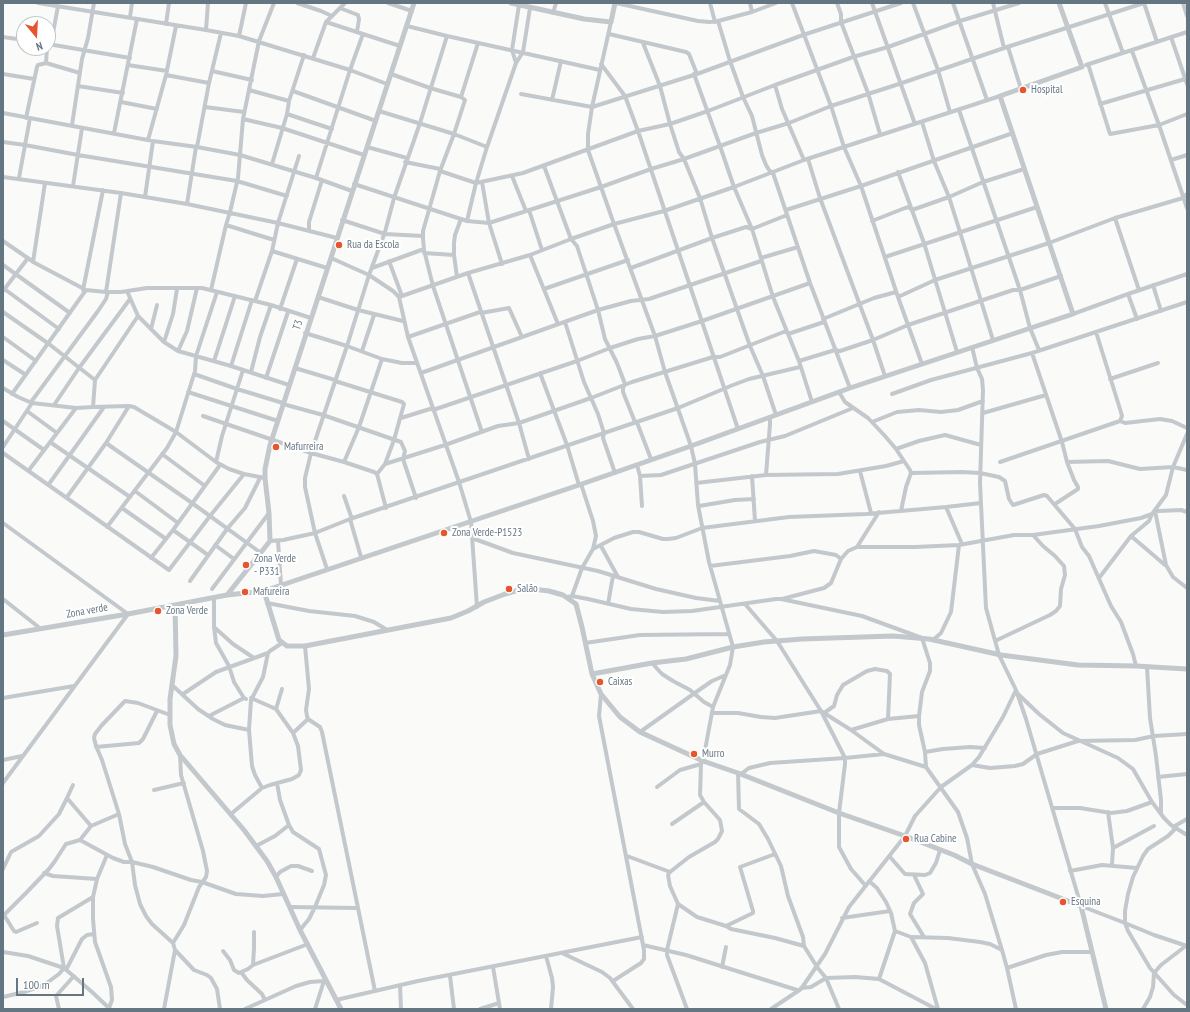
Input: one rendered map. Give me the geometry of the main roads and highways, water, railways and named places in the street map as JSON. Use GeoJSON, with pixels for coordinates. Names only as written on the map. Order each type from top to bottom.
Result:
{"type":"FeatureCollection","features":[{"type":"Feature","properties":{"kind":"place","name":"Hospital"},"geometry":{"type":"Point","coordinates":[1023,90]}},
{"type":"Feature","properties":{"kind":"place","name":"Rua da Escola"},"geometry":{"type":"Point","coordinates":[339,245]}},
{"type":"Feature","properties":{"kind":"place","name":"Mafurreira"},"geometry":{"type":"Point","coordinates":[276,447]}},
{"type":"Feature","properties":{"kind":"place","name":"Zona Verde-P1523"},"geometry":{"type":"Point","coordinates":[444,533]}},
{"type":"Feature","properties":{"kind":"place","name":"Zona Verde - P331"},"geometry":{"type":"Point","coordinates":[246,565]}},
{"type":"Feature","properties":{"kind":"place","name":"Salão"},"geometry":{"type":"Point","coordinates":[509,589]}},
{"type":"Feature","properties":{"kind":"place","name":"Mafureira"},"geometry":{"type":"Point","coordinates":[245,592]}},
{"type":"Feature","properties":{"kind":"place","name":"Zona Verde"},"geometry":{"type":"Point","coordinates":[158,611]}},
{"type":"Feature","properties":{"kind":"place","name":"Caixas"},"geometry":{"type":"Point","coordinates":[600,682]}},
{"type":"Feature","properties":{"kind":"place","name":"Murro"},"geometry":{"type":"Point","coordinates":[694,754]}},
{"type":"Feature","properties":{"kind":"place","name":"Rua Cabine"},"geometry":{"type":"Point","coordinates":[906,839]}},
{"type":"Feature","properties":{"kind":"place","name":"Esquina"},"geometry":{"type":"Point","coordinates":[1063,902]}}]}
